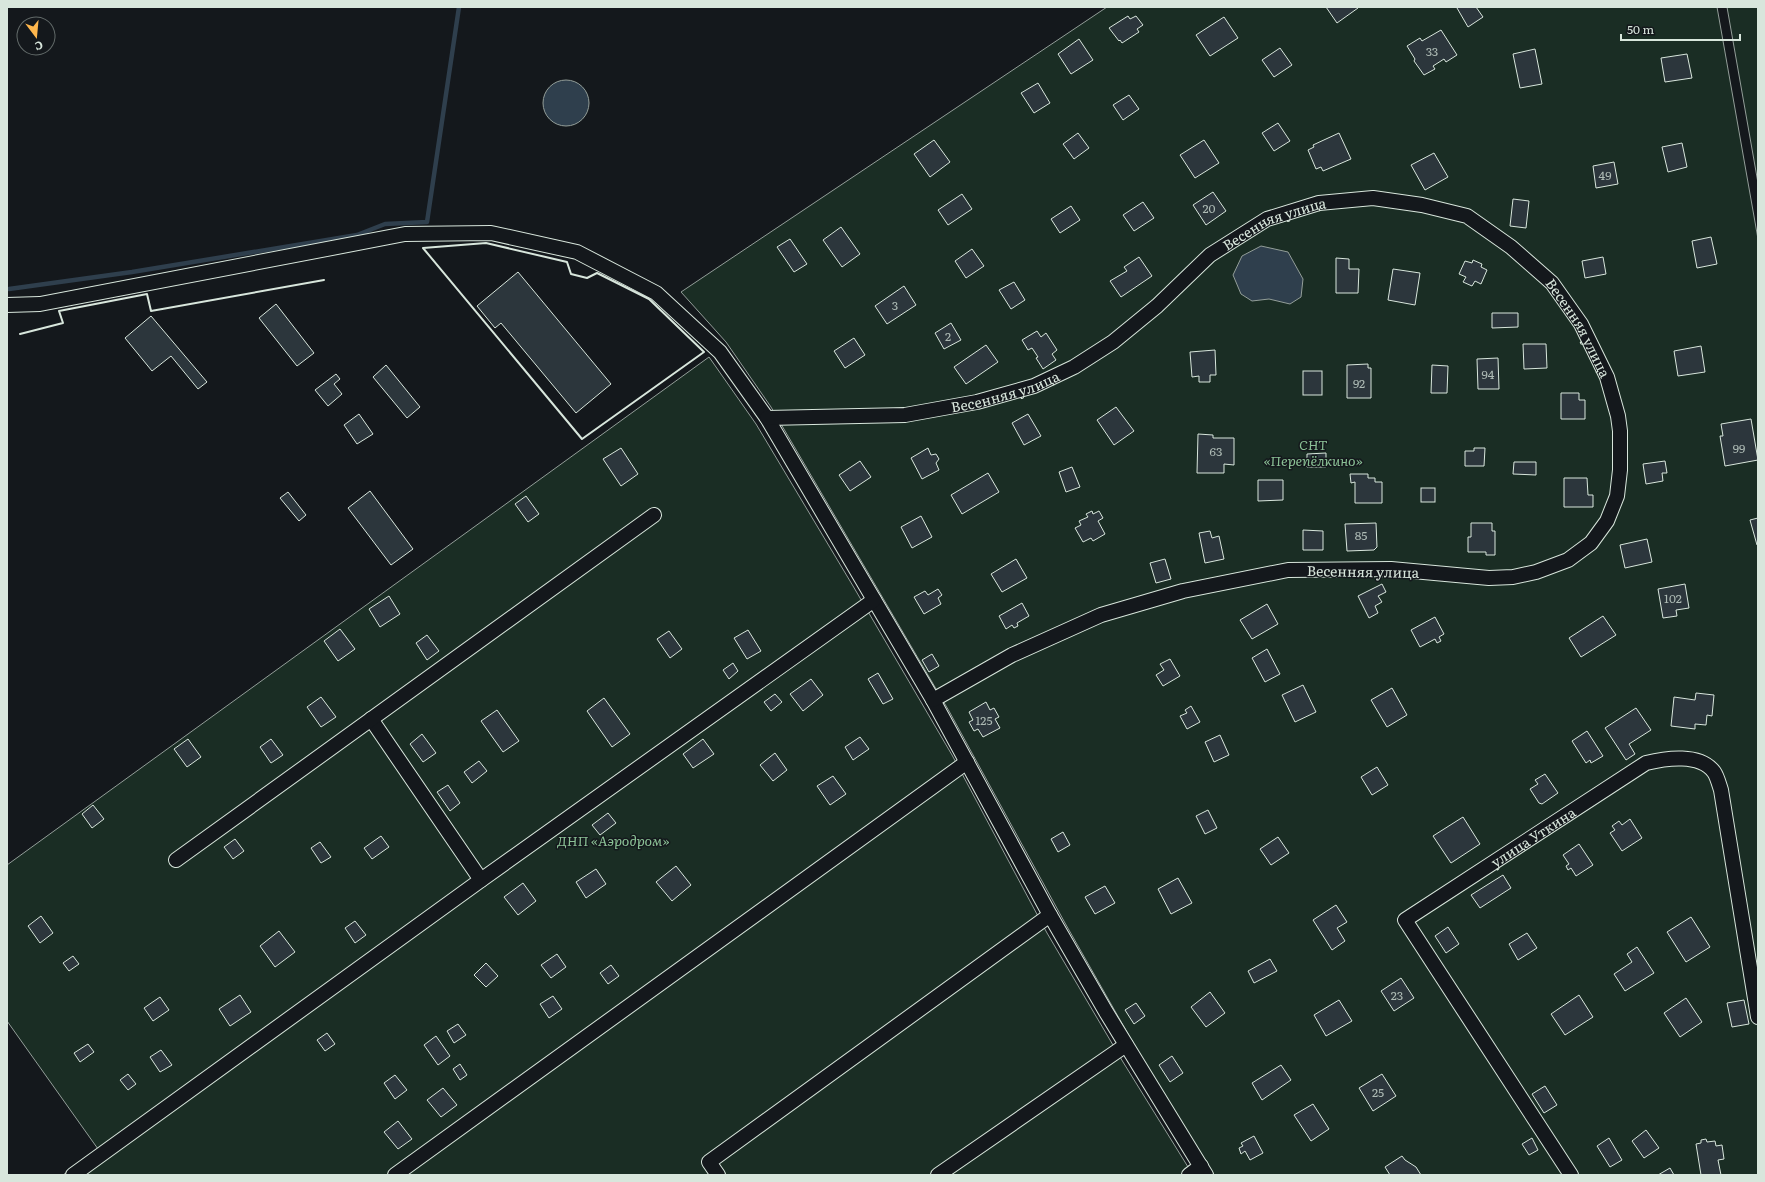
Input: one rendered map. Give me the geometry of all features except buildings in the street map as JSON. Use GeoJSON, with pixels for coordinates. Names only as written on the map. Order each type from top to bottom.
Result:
{"type":"FeatureCollection","features":[{"type":"Feature","properties":{"kind":"street","name":"Весенняя улица"},"geometry":{"type":"LineString","coordinates":[[767,418],[905,415],[977,402],[1034,386],[1074,367],[1113,342],[1157,306],[1210,255],[1267,219],[1320,203],[1373,198],[1422,205],[1466,216],[1511,247],[1552,283],[1581,324],[1607,377],[1618,416],[1620,431],[1620,470],[1617,496],[1607,521],[1591,543],[1568,560],[1536,572],[1513,577],[1489,578],[1391,569],[1288,570],[1183,591],[1101,615],[1012,655],[933,700]]}},
{"type":"Feature","properties":{"kind":"street"},"geometry":{"type":"LineString","coordinates":[[7,305],[40,304],[405,234],[491,233],[578,252],[656,293],[720,352],[767,418],[933,700],[1050,915],[1126,1045],[1204,1170],[1189,1175]]}},
{"type":"Feature","properties":{"kind":"street"},"geometry":{"type":"LineString","coordinates":[[176,860],[654,515]]}},
{"type":"Feature","properties":{"kind":"street"},"geometry":{"type":"LineString","coordinates":[[73,1175],[481,880],[874,600]]}},
{"type":"Feature","properties":{"kind":"street"},"geometry":{"type":"LineString","coordinates":[[371,719],[481,880]]}},
{"type":"Feature","properties":{"kind":"street","name":"улица Уткина"},"geometry":{"type":"LineString","coordinates":[[1571,1175],[1405,920],[1646,763],[1664,758],[1700,760],[1714,772],[1721,790],[1758,1017]]}},
{"type":"Feature","properties":{"kind":"street"},"geometry":{"type":"LineString","coordinates":[[395,1175],[967,762]]}},
{"type":"Feature","properties":{"kind":"street"},"geometry":{"type":"LineString","coordinates":[[718,1175],[709,1162],[1050,915]]}},
{"type":"Feature","properties":{"kind":"street"},"geometry":{"type":"LineString","coordinates":[[938,1175],[1126,1045]]}},
{"type":"Feature","properties":{"kind":"green space","name":"СНТ «Перепёлкино»"},"geometry":{"type":"Polygon","coordinates":[[[1107,7],[1717,7],[1758,239],[1758,1175],[1214,1175],[1136,1048],[1065,923],[949,711],[771,407],[726,342],[681,292],[1107,7]]]}},
{"type":"Feature","properties":{"kind":"green space"},"geometry":{"type":"Polygon","coordinates":[[[1727,7],[1758,7],[1758,183],[1727,7]]]}},
{"type":"Feature","properties":{"kind":"green space","name":"ДНП «Аэродром»"},"geometry":{"type":"Polygon","coordinates":[[[709,357],[756,424],[853,586],[952,755],[1047,933],[1123,1062],[1193,1175],[63,1175],[98,1149],[7,1021],[7,865],[709,357]]]}},
{"type":"Feature","properties":{"kind":"water"},"geometry":{"type":"Polygon","coordinates":[[[571,80],[583,86],[588,94],[588,112],[583,120],[575,125],[561,126],[549,120],[544,112],[543,98],[549,86],[557,81],[571,80]]]}},
{"type":"Feature","properties":{"kind":"water"},"geometry":{"type":"Polygon","coordinates":[[[1261,246],[1288,252],[1303,279],[1301,297],[1290,304],[1269,299],[1252,301],[1241,294],[1233,275],[1242,256],[1261,246]]]}},
{"type":"Feature","properties":{"kind":"waterway"},"geometry":{"type":"LineString","coordinates":[[9,289],[132,272],[357,235],[385,224],[427,222],[459,7]]}},
{"type":"Feature","properties":{"kind":"wall"},"geometry":{"type":"LineString","coordinates":[[486,243],[567,262],[571,274],[587,278],[597,273],[649,299],[704,352],[582,439],[423,248],[486,243]]}},
{"type":"Feature","properties":{"kind":"wall"},"geometry":{"type":"LineString","coordinates":[[20,334],[63,323],[59,311],[147,294],[151,311],[324,280]]}}]}
